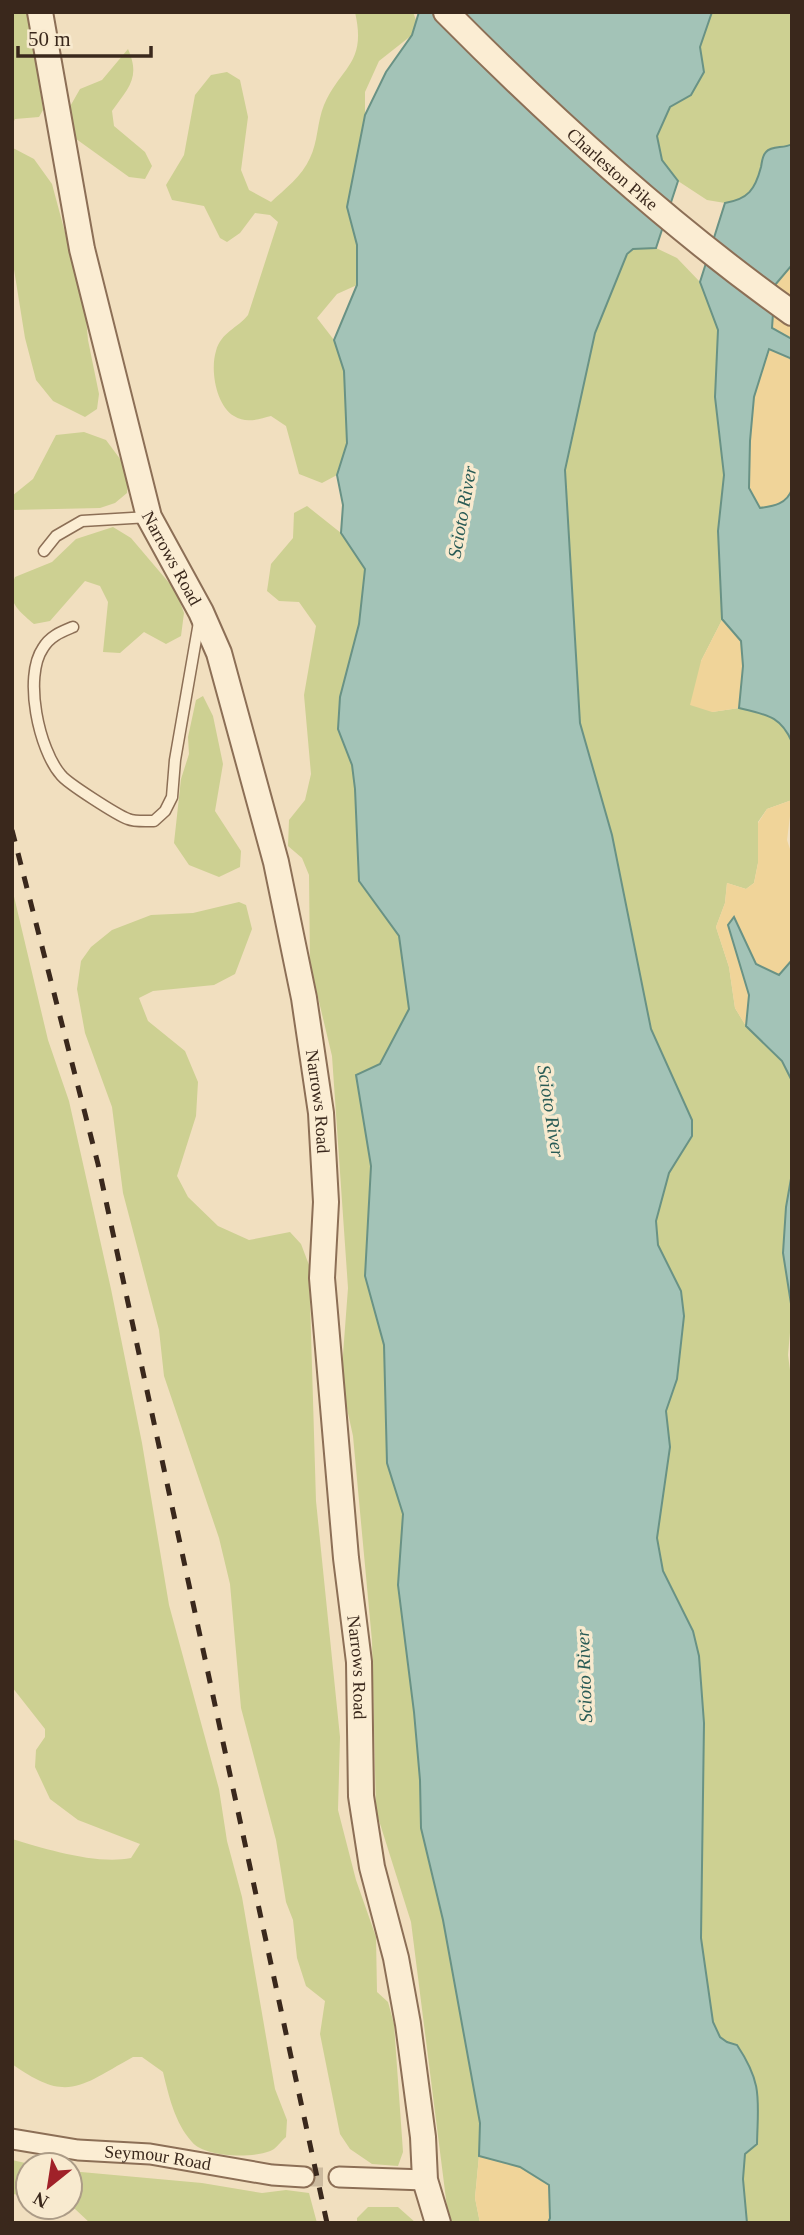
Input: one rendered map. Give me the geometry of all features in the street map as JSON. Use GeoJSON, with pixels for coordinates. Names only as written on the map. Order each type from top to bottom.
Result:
{"type":"FeatureCollection","features":[{"type":"Feature","properties":{"kind":"street","name":"Narrows Road"},"geometry":{"type":"LineString","coordinates":[[40,12],[82,248],[149,517],[201,611],[219,653],[276,862],[304,998],[321,1113],[326,1202],[322,1278],[346,1558],[359,1662],[361,1797],[372,1867],[396,1958],[408,2024],[423,2137],[425,2180],[438,2223]]}},
{"type":"Feature","properties":{"kind":"street","name":"Charleston Pike"},"geometry":{"type":"LineString","coordinates":[[446,12],[550,114],[627,184],[699,244],[792,313]]}},
{"type":"Feature","properties":{"kind":"street","name":"Seymour Road"},"geometry":{"type":"LineString","coordinates":[[12,2139],[78,2150],[149,2154],[272,2175],[304,2177]]}},
{"type":"Feature","properties":{"kind":"street"},"geometry":{"type":"LineString","coordinates":[[339,2177],[425,2180]]}},
{"type":"Feature","properties":{"kind":"lane"},"geometry":{"type":"LineString","coordinates":[[44,551],[56,536],[82,521],[149,517]]}},
{"type":"Feature","properties":{"kind":"lane"},"geometry":{"type":"LineString","coordinates":[[73,627],[54,635],[42,649],[37,663],[34,687],[41,739],[62,778],[130,820],[154,821],[165,811],[172,797],[175,760],[201,611]]}},
{"type":"Feature","properties":{"kind":"green space"},"geometry":{"type":"Polygon","coordinates":[[[12,12],[29,12],[43,110],[39,117],[15,119],[12,125],[12,12]]]}},
{"type":"Feature","properties":{"kind":"green space"},"geometry":{"type":"Polygon","coordinates":[[[355,12],[413,12],[416,20],[412,35],[379,61],[365,92],[365,115],[347,207],[357,245],[357,285],[337,294],[317,318],[334,340],[344,371],[347,443],[337,475],[322,483],[299,474],[286,426],[271,416],[248,420],[234,416],[223,404],[214,377],[214,359],[218,345],[248,315],[278,222],[270,215],[255,213],[240,233],[227,242],[220,238],[204,206],[172,200],[166,185],[184,155],[195,95],[211,75],[227,72],[240,80],[248,117],[241,170],[249,190],[271,202],[282,192],[307,165],[315,145],[324,105],[355,54],[358,29],[355,12]]]}},
{"type":"Feature","properties":{"kind":"green space"},"geometry":{"type":"Polygon","coordinates":[[[712,12],[792,12],[792,144],[770,149],[764,154],[757,185],[739,201],[725,203],[707,200],[678,181],[662,160],[657,136],[670,107],[691,95],[704,72],[700,47],[712,12]]]}},
{"type":"Feature","properties":{"kind":"green space"},"geometry":{"type":"Polygon","coordinates":[[[128,49],[133,75],[128,89],[112,111],[114,126],[145,152],[152,166],[145,179],[129,177],[72,136],[68,110],[80,89],[102,80],[128,49]]]}},
{"type":"Feature","properties":{"kind":"green space"},"geometry":{"type":"Polygon","coordinates":[[[12,145],[34,159],[52,184],[85,307],[88,340],[99,394],[97,409],[85,417],[53,401],[36,380],[25,338],[12,257],[12,145]]]}},
{"type":"Feature","properties":{"kind":"green space"},"geometry":{"type":"Polygon","coordinates":[[[656,248],[677,258],[700,282],[718,330],[715,397],[724,475],[718,531],[722,620],[701,661],[712,712],[739,708],[774,717],[786,729],[792,742],[792,800],[767,809],[758,822],[758,863],[754,883],[746,889],[727,883],[725,903],[716,927],[729,967],[735,1008],[746,1026],[782,1061],[792,1081],[792,1173],[786,1207],[783,1253],[792,1310],[788,1355],[792,1385],[792,2223],[747,2223],[746,2218],[743,2179],[745,2154],[757,2144],[727,2042],[720,2037],[713,2022],[701,1938],[704,1723],[693,1631],[663,1571],[657,1538],[670,1447],[666,1411],[677,1379],[681,1291],[658,1245],[656,1221],[669,1173],[692,1136],[692,1120],[651,1029],[612,835],[580,723],[565,470],[595,333],[627,254],[633,249],[656,248]]]}},
{"type":"Feature","properties":{"kind":"green space"},"geometry":{"type":"Polygon","coordinates":[[[84,432],[106,440],[129,471],[127,493],[115,503],[100,508],[12,510],[12,496],[33,479],[56,435],[84,432]]]}},
{"type":"Feature","properties":{"kind":"green space"},"geometry":{"type":"Polygon","coordinates":[[[307,506],[341,533],[365,569],[359,624],[340,697],[338,729],[352,765],[359,881],[399,936],[409,1009],[380,1064],[356,1075],[371,1166],[365,1276],[384,1345],[387,1463],[403,1514],[398,1585],[414,1712],[421,1828],[443,1920],[480,2123],[475,2198],[480,2223],[449,2223],[411,1922],[376,1811],[372,1641],[353,1436],[341,1381],[348,1288],[332,1056],[310,964],[309,875],[302,858],[288,846],[289,820],[305,800],[311,774],[304,695],[316,626],[299,602],[279,601],[267,591],[271,564],[293,538],[294,513],[307,506]]]}},
{"type":"Feature","properties":{"kind":"green space"},"geometry":{"type":"Polygon","coordinates":[[[113,527],[131,538],[176,591],[184,613],[181,636],[166,644],[144,632],[120,653],[103,652],[108,602],[100,586],[85,581],[50,621],[34,624],[15,604],[12,599],[12,585],[15,577],[52,562],[76,539],[113,527]]]}},
{"type":"Feature","properties":{"kind":"green space"},"geometry":{"type":"Polygon","coordinates":[[[203,696],[213,716],[223,764],[215,811],[241,851],[240,867],[219,877],[189,865],[174,843],[181,779],[189,754],[188,737],[196,700],[203,696]]]}},
{"type":"Feature","properties":{"kind":"green space"},"geometry":{"type":"Polygon","coordinates":[[[12,888],[48,1040],[69,1101],[111,1289],[142,1443],[169,1605],[219,1789],[227,1841],[242,1897],[275,2089],[287,2120],[286,2137],[274,2149],[256,2154],[219,2154],[192,2142],[177,2118],[163,2072],[142,2057],[133,2057],[86,2083],[61,2087],[47,2084],[12,2064],[12,1839],[71,1855],[117,1860],[131,1858],[140,1844],[78,1820],[50,1799],[35,1767],[36,1750],[45,1737],[45,1729],[12,1687],[12,888]]]}},
{"type":"Feature","properties":{"kind":"green space"},"geometry":{"type":"Polygon","coordinates":[[[239,902],[246,905],[252,929],[235,974],[214,985],[153,991],[139,998],[148,1021],[185,1051],[198,1082],[196,1116],[177,1176],[188,1197],[218,1226],[249,1240],[290,1232],[301,1244],[309,1265],[316,1501],[340,1737],[338,1810],[356,1880],[376,1937],[377,1992],[388,2002],[394,2024],[403,2152],[398,2166],[372,2164],[350,2149],[340,2134],[320,2034],[325,2001],[306,1986],[297,1958],[293,1920],[286,1902],[276,1840],[241,1708],[230,1584],[219,1538],[164,1376],[159,1330],[123,1193],[112,1107],[85,1033],[77,989],[81,961],[91,947],[112,930],[151,915],[193,913],[239,902]]]}},
{"type":"Feature","properties":{"kind":"green space"},"geometry":{"type":"Polygon","coordinates":[[[12,2160],[14,2194],[12,2194],[12,2160]]]}},
{"type":"Feature","properties":{"kind":"green space"},"geometry":{"type":"Polygon","coordinates":[[[84,2172],[202,2183],[262,2193],[286,2190],[309,2193],[317,2223],[90,2223],[84,2217],[84,2172]]]}},
{"type":"Feature","properties":{"kind":"green space"},"geometry":{"type":"Polygon","coordinates":[[[368,2207],[398,2207],[416,2223],[357,2223],[357,2218],[368,2207]]]}},
{"type":"Feature","properties":{"kind":"sand"},"geometry":{"type":"Polygon","coordinates":[[[792,265],[792,339],[772,328],[775,285],[792,265]]]}},
{"type":"Feature","properties":{"kind":"sand"},"geometry":{"type":"Polygon","coordinates":[[[769,349],[792,361],[792,489],[783,501],[760,508],[749,488],[750,441],[754,396],[769,349]]]}},
{"type":"Feature","properties":{"kind":"sand"},"geometry":{"type":"Polygon","coordinates":[[[722,620],[741,641],[743,666],[739,708],[712,712],[690,705],[701,661],[722,620]]]}},
{"type":"Feature","properties":{"kind":"sand"},"geometry":{"type":"Polygon","coordinates":[[[792,800],[787,840],[792,855],[792,960],[779,976],[756,964],[734,917],[728,925],[749,995],[746,1026],[735,1008],[729,967],[716,927],[725,903],[727,883],[746,889],[754,883],[758,863],[758,823],[767,809],[792,800]]]}},
{"type":"Feature","properties":{"kind":"sand"},"geometry":{"type":"Polygon","coordinates":[[[479,2156],[520,2167],[549,2185],[548,2223],[480,2223],[475,2198],[479,2156]]]}},
{"type":"Feature","properties":{"kind":"water","name":"Scioto River"},"geometry":{"type":"Polygon","coordinates":[[[419,12],[712,12],[700,47],[704,72],[691,95],[670,107],[657,136],[662,160],[678,181],[656,248],[633,249],[627,254],[595,333],[565,470],[580,723],[612,835],[651,1029],[692,1120],[692,1136],[669,1173],[656,1221],[658,1245],[681,1291],[684,1316],[677,1379],[666,1411],[670,1447],[657,1538],[663,1571],[693,1631],[699,1656],[704,1723],[701,1938],[713,2022],[720,2037],[737,2045],[751,2071],[757,2092],[757,2144],[745,2154],[743,2179],[747,2223],[548,2223],[549,2185],[520,2167],[479,2156],[480,2123],[443,1920],[421,1828],[414,1712],[398,1585],[403,1514],[387,1463],[384,1345],[365,1276],[371,1166],[356,1075],[380,1064],[409,1009],[399,936],[359,881],[352,765],[338,729],[340,697],[359,624],[365,569],[341,533],[343,505],[337,475],[347,443],[344,371],[334,340],[357,285],[357,245],[347,207],[365,115],[386,72],[412,35],[419,12]]]}},
{"type":"Feature","properties":{"kind":"water"},"geometry":{"type":"Polygon","coordinates":[[[792,144],[792,265],[775,285],[772,328],[792,339],[792,361],[769,349],[754,397],[749,488],[760,508],[783,501],[792,489],[792,742],[777,721],[739,708],[743,666],[741,641],[722,619],[718,531],[724,475],[715,397],[718,330],[700,282],[725,203],[739,199],[749,192],[756,182],[766,152],[792,144]]]}},
{"type":"Feature","properties":{"kind":"water"},"geometry":{"type":"Polygon","coordinates":[[[734,917],[756,964],[779,975],[792,960],[792,1081],[782,1061],[746,1026],[749,995],[728,925],[734,917]]]}},
{"type":"Feature","properties":{"kind":"water"},"geometry":{"type":"Polygon","coordinates":[[[792,1173],[792,1310],[783,1253],[786,1207],[792,1173]]]}},
{"type":"Feature","properties":{"kind":"tunnel"},"geometry":{"type":"LineString","coordinates":[[304,2177],[339,2177]]}},
{"type":"Feature","properties":{"kind":"railway"},"geometry":{"type":"LineString","coordinates":[[12,830],[98,1164],[327,2223]]}}]}
